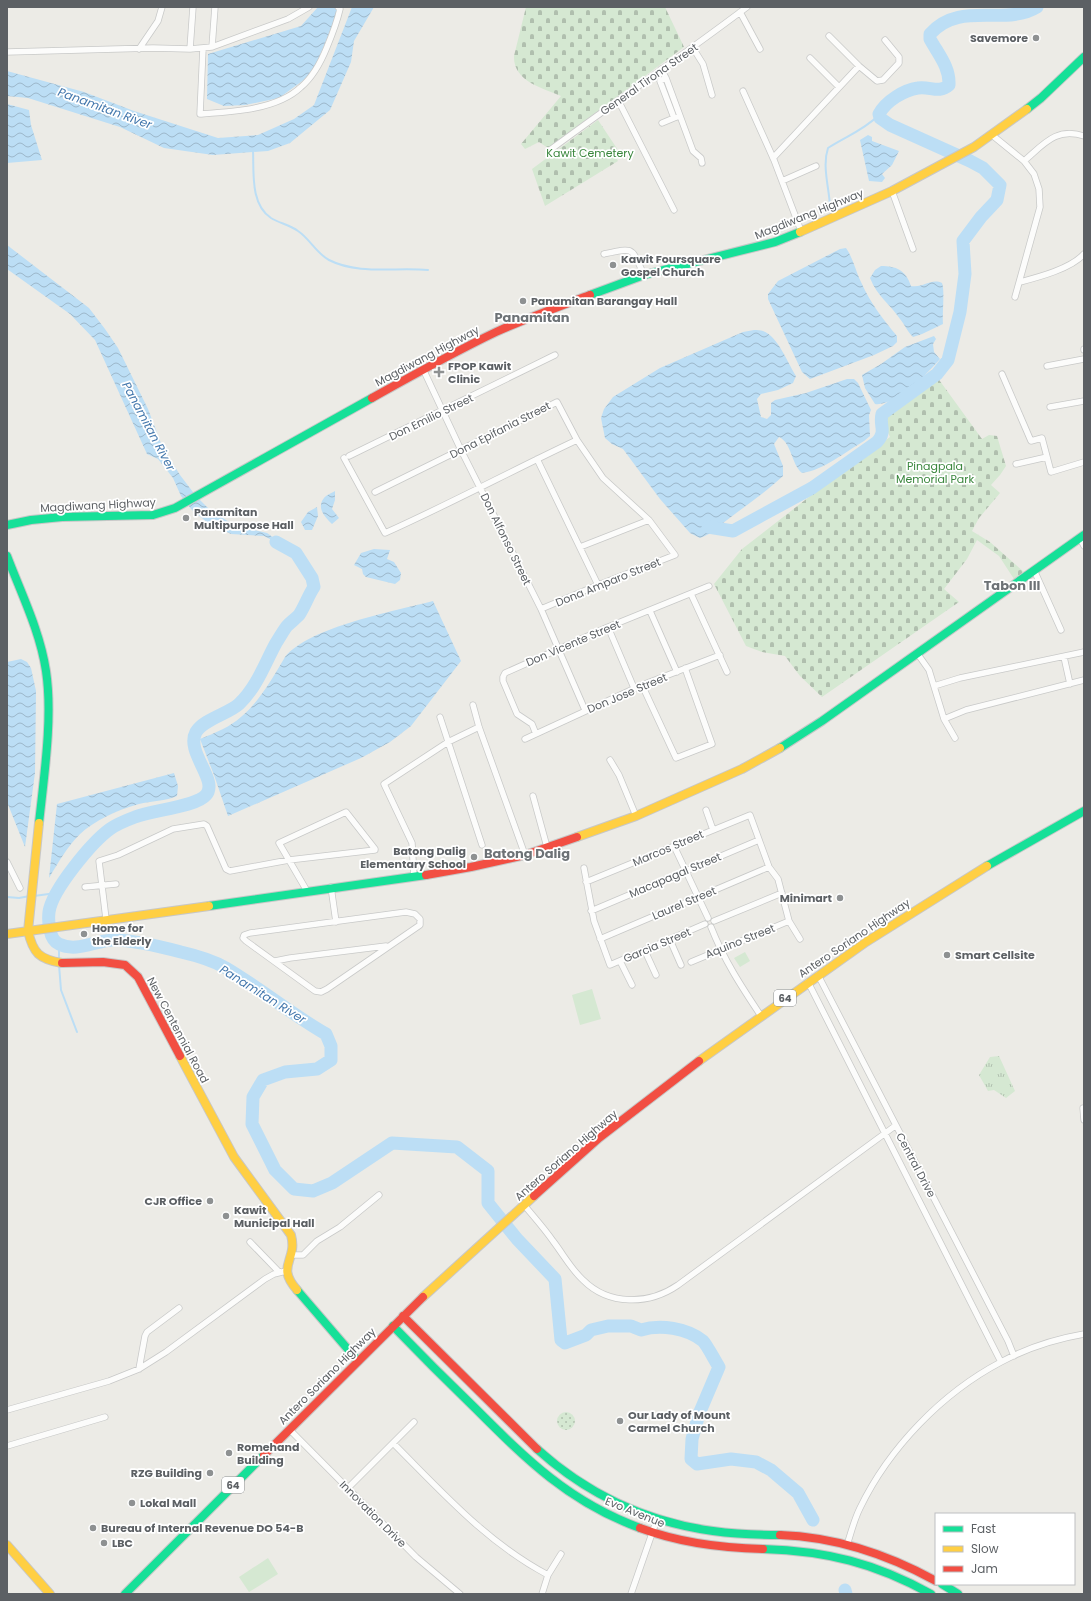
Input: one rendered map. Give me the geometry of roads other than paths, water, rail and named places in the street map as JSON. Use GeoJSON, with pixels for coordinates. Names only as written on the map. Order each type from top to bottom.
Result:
{"type":"FeatureCollection","features":[{"type":"Feature","properties":{"kind":"street"},"geometry":{"type":"LineString","coordinates":[[139,49],[158,21],[162,7]]}},
{"type":"Feature","properties":{"kind":"street"},"geometry":{"type":"LineString","coordinates":[[190,49],[193,7]]}},
{"type":"Feature","properties":{"kind":"street"},"geometry":{"type":"LineString","coordinates":[[212,47],[215,7]]}},
{"type":"Feature","properties":{"kind":"street"},"geometry":{"type":"LineString","coordinates":[[298,7],[298,14]]}},
{"type":"Feature","properties":{"kind":"street"},"geometry":{"type":"LineString","coordinates":[[7,52],[190,49],[212,47],[288,19],[309,7]]}},
{"type":"Feature","properties":{"kind":"street"},"geometry":{"type":"LineString","coordinates":[[203,48],[200,114],[226,113],[280,101],[301,88],[313,74],[321,61],[335,27],[340,9],[338,7]]}},
{"type":"Feature","properties":{"kind":"street","name":"General Tirona Street"},"geometry":{"type":"LineString","coordinates":[[550,150],[661,69],[693,48],[747,7]]}},
{"type":"Feature","properties":{"kind":"street"},"geometry":{"type":"LineString","coordinates":[[740,12],[760,49]]}},
{"type":"Feature","properties":{"kind":"street"},"geometry":{"type":"LineString","coordinates":[[829,36],[859,66],[877,81],[882,80],[899,63],[899,57],[885,40]]}},
{"type":"Feature","properties":{"kind":"street"},"geometry":{"type":"LineString","coordinates":[[693,48],[703,64],[712,95]]}},
{"type":"Feature","properties":{"kind":"street","name":"Magdiwang Highway"},"geometry":{"type":"LineString","coordinates":[[7,525],[31,520],[62,517],[153,515],[170,510],[310,434],[423,369],[496,332],[536,315],[644,275],[756,248],[801,231],[892,191],[963,153],[992,135],[1041,98],[1084,57]]}},
{"type":"Feature","properties":{"kind":"street"},"geometry":{"type":"LineString","coordinates":[[810,58],[839,87]]}},
{"type":"Feature","properties":{"kind":"street"},"geometry":{"type":"LineString","coordinates":[[773,158],[859,66]]}},
{"type":"Feature","properties":{"kind":"street"},"geometry":{"type":"LineString","coordinates":[[661,69],[666,78],[677,117],[693,150],[701,158],[702,164]]}},
{"type":"Feature","properties":{"kind":"street"},"geometry":{"type":"LineString","coordinates":[[743,91],[773,158],[801,231]]}},
{"type":"Feature","properties":{"kind":"street"},"geometry":{"type":"LineString","coordinates":[[618,100],[674,210]]}},
{"type":"Feature","properties":{"kind":"street"},"geometry":{"type":"LineString","coordinates":[[662,123],[677,117]]}},
{"type":"Feature","properties":{"kind":"street"},"geometry":{"type":"LineString","coordinates":[[1024,161],[1058,134],[1077,134],[1084,136]]}},
{"type":"Feature","properties":{"kind":"street"},"geometry":{"type":"LineString","coordinates":[[992,135],[1024,161],[1034,174],[1039,189],[1040,207],[1015,296]]}},
{"type":"Feature","properties":{"kind":"street"},"geometry":{"type":"LineString","coordinates":[[782,181],[816,166]]}},
{"type":"Feature","properties":{"kind":"street"},"geometry":{"type":"LineString","coordinates":[[892,191],[913,249]]}},
{"type":"Feature","properties":{"kind":"street"},"geometry":{"type":"LineString","coordinates":[[604,254],[624,249],[630,250],[634,253],[644,275]]}},
{"type":"Feature","properties":{"kind":"street"},"geometry":{"type":"LineString","coordinates":[[1020,282],[1044,275],[1078,260],[1084,254]]}},
{"type":"Feature","properties":{"kind":"street","name":"Don Emilio Street"},"geometry":{"type":"LineString","coordinates":[[555,355],[347,457],[385,533],[481,488],[536,459],[577,440]]}},
{"type":"Feature","properties":{"kind":"street"},"geometry":{"type":"LineString","coordinates":[[1047,366],[1084,358]]}},
{"type":"Feature","properties":{"kind":"street","name":"Don Alfonso Street"},"geometry":{"type":"LineString","coordinates":[[423,369],[461,450],[541,609],[585,710]]}},
{"type":"Feature","properties":{"kind":"street"},"geometry":{"type":"LineString","coordinates":[[1002,374],[1031,441],[1042,438],[1051,472],[1084,462]]}},
{"type":"Feature","properties":{"kind":"street"},"geometry":{"type":"LineString","coordinates":[[1050,407],[1084,401]]}},
{"type":"Feature","properties":{"kind":"street","name":"Dona Epifania Street"},"geometry":{"type":"LineString","coordinates":[[375,492],[557,402],[577,440],[603,478],[648,520],[675,555]]}},
{"type":"Feature","properties":{"kind":"street"},"geometry":{"type":"LineString","coordinates":[[1016,464],[1047,457]]}},
{"type":"Feature","properties":{"kind":"street"},"geometry":{"type":"LineString","coordinates":[[536,459],[598,585]]}},
{"type":"Feature","properties":{"kind":"street"},"geometry":{"type":"LineString","coordinates":[[580,547],[648,520]]}},
{"type":"Feature","properties":{"kind":"street"},"geometry":{"type":"LineString","coordinates":[[7,934],[331,887],[414,877],[470,867],[525,855],[636,816],[735,773],[778,749],[822,720],[1034,570],[1083,540]]}},
{"type":"Feature","properties":{"kind":"street","name":"Dona Amparo Street"},"geometry":{"type":"LineString","coordinates":[[541,609],[675,555]]}},
{"type":"Feature","properties":{"kind":"street","name":"New Centennial Road"},"geometry":{"type":"LineString","coordinates":[[7,556],[39,640],[47,682],[48,716],[45,768],[28,931],[32,946],[38,954],[47,960],[59,963],[116,963],[125,966],[138,977],[234,1157],[291,1235],[294,1246],[292,1255],[282,1271]]}},
{"type":"Feature","properties":{"kind":"street"},"geometry":{"type":"LineString","coordinates":[[1034,570],[1061,630]]}},
{"type":"Feature","properties":{"kind":"street","name":"Don Vicente Street"},"geometry":{"type":"LineString","coordinates":[[536,734],[532,724],[517,714],[503,681],[505,673],[608,627],[709,586]]}},
{"type":"Feature","properties":{"kind":"street"},"geometry":{"type":"LineString","coordinates":[[692,594],[727,672]]}},
{"type":"Feature","properties":{"kind":"street"},"geometry":{"type":"LineString","coordinates":[[650,611],[677,672]]}},
{"type":"Feature","properties":{"kind":"street"},"geometry":{"type":"LineString","coordinates":[[608,627],[634,688]]}},
{"type":"Feature","properties":{"kind":"street"},"geometry":{"type":"LineString","coordinates":[[934,686],[960,678],[1084,652]]}},
{"type":"Feature","properties":{"kind":"street"},"geometry":{"type":"LineString","coordinates":[[917,653],[929,670],[944,719],[955,738]]}},
{"type":"Feature","properties":{"kind":"street","name":"Don Jose Street"},"geometry":{"type":"LineString","coordinates":[[525,739],[634,688],[720,656]]}},
{"type":"Feature","properties":{"kind":"street"},"geometry":{"type":"LineString","coordinates":[[1064,657],[1070,684]]}},
{"type":"Feature","properties":{"kind":"street"},"geometry":{"type":"LineString","coordinates":[[642,685],[676,758],[712,744],[685,668]]}},
{"type":"Feature","properties":{"kind":"street"},"geometry":{"type":"LineString","coordinates":[[944,719],[966,710],[1084,680]]}},
{"type":"Feature","properties":{"kind":"street"},"geometry":{"type":"LineString","coordinates":[[473,705],[479,727],[525,855]]}},
{"type":"Feature","properties":{"kind":"street"},"geometry":{"type":"LineString","coordinates":[[440,717],[482,845]]}},
{"type":"Feature","properties":{"kind":"street"},"geometry":{"type":"LineString","coordinates":[[414,877],[412,843],[384,784],[448,742],[479,727]]}},
{"type":"Feature","properties":{"kind":"street"},"geometry":{"type":"LineString","coordinates":[[610,760],[619,775],[636,816]]}},
{"type":"Feature","properties":{"kind":"street"},"geometry":{"type":"LineString","coordinates":[[533,796],[547,847]]}},
{"type":"Feature","properties":{"kind":"street"},"geometry":{"type":"LineString","coordinates":[[706,810],[713,830]]}},
{"type":"Feature","properties":{"kind":"street","name":"Antero Soriano Highway"},"geometry":{"type":"LineString","coordinates":[[125,1594],[403,1316],[509,1218],[599,1138],[690,1068],[808,982],[866,942],[966,878],[1084,811]]}},
{"type":"Feature","properties":{"kind":"street"},"geometry":{"type":"LineString","coordinates":[[106,919],[99,860],[118,855],[173,829],[204,824],[207,826],[226,870],[230,871],[289,860],[375,850],[346,812],[279,843],[289,860],[307,891]]}},
{"type":"Feature","properties":{"kind":"street","name":"Marcos Street"},"geometry":{"type":"LineString","coordinates":[[586,882],[750,814],[759,840]]}},
{"type":"Feature","properties":{"kind":"street"},"geometry":{"type":"LineString","coordinates":[[759,840],[769,867],[778,879],[789,921],[800,939]]}},
{"type":"Feature","properties":{"kind":"street","name":"Macapagal Street"},"geometry":{"type":"LineString","coordinates":[[591,910],[759,840]]}},
{"type":"Feature","properties":{"kind":"street"},"geometry":{"type":"LineString","coordinates":[[674,846],[698,897],[714,924],[711,927],[720,950],[761,1016]]}},
{"type":"Feature","properties":{"kind":"street"},"geometry":{"type":"LineString","coordinates":[[7,862],[20,888]]}},
{"type":"Feature","properties":{"kind":"street","name":"Laurel Street"},"geometry":{"type":"LineString","coordinates":[[600,939],[769,867]]}},
{"type":"Feature","properties":{"kind":"street"},"geometry":{"type":"LineString","coordinates":[[584,868],[591,910],[600,939]]}},
{"type":"Feature","properties":{"kind":"street"},"geometry":{"type":"LineString","coordinates":[[85,887],[116,884]]}},
{"type":"Feature","properties":{"kind":"street"},"geometry":{"type":"LineString","coordinates":[[331,887],[336,922]]}},
{"type":"Feature","properties":{"kind":"street"},"geometry":{"type":"LineString","coordinates":[[711,927],[707,927],[705,920],[782,893]]}},
{"type":"Feature","properties":{"kind":"street"},"geometry":{"type":"LineString","coordinates":[[406,912],[415,914],[420,919],[420,924],[388,946],[321,992],[315,991],[246,942],[243,938],[244,935],[406,912]]}},
{"type":"Feature","properties":{"kind":"street","name":"Aquino Street"},"geometry":{"type":"LineString","coordinates":[[691,962],[789,921]]}},
{"type":"Feature","properties":{"kind":"street","name":"Garcia Street"},"geometry":{"type":"LineString","coordinates":[[600,939],[610,964],[645,951],[705,924]]}},
{"type":"Feature","properties":{"kind":"street"},"geometry":{"type":"LineString","coordinates":[[670,940],[681,965]]}},
{"type":"Feature","properties":{"kind":"street"},"geometry":{"type":"LineString","coordinates":[[275,962],[290,958],[388,946]]}},
{"type":"Feature","properties":{"kind":"street"},"geometry":{"type":"LineString","coordinates":[[645,951],[656,975]]}},
{"type":"Feature","properties":{"kind":"street"},"geometry":{"type":"LineString","coordinates":[[620,961],[632,985]]}},
{"type":"Feature","properties":{"kind":"street","name":"Central Drive"},"geometry":{"type":"LineString","coordinates":[[818,975],[895,1126],[1008,1341],[1014,1356]]}},
{"type":"Feature","properties":{"kind":"street","name":"Central Drive"},"geometry":{"type":"LineString","coordinates":[[808,982],[1001,1362]]}},
{"type":"Feature","properties":{"kind":"street"},"geometry":{"type":"LineString","coordinates":[[1084,1108],[1082,1108],[1084,1120]]}},
{"type":"Feature","properties":{"kind":"street"},"geometry":{"type":"LineString","coordinates":[[524,1205],[553,1240],[579,1277],[589,1286],[600,1293],[613,1298],[643,1300],[665,1293],[678,1285],[895,1126]]}},
{"type":"Feature","properties":{"kind":"street"},"geometry":{"type":"LineString","coordinates":[[292,1255],[304,1255],[317,1241],[350,1219],[379,1196]]}},
{"type":"Feature","properties":{"kind":"street"},"geometry":{"type":"LineString","coordinates":[[250,1242],[282,1271],[292,1285],[358,1361]]}},
{"type":"Feature","properties":{"kind":"street"},"geometry":{"type":"LineString","coordinates":[[7,1410],[109,1381],[139,1369],[166,1352],[265,1279],[282,1271]]}},
{"type":"Feature","properties":{"kind":"street"},"geometry":{"type":"LineString","coordinates":[[139,1369],[147,1332],[179,1308]]}},
{"type":"Feature","properties":{"kind":"street","name":"Evo Avenue"},"geometry":{"type":"LineString","coordinates":[[403,1316],[510,1424],[553,1463],[576,1481],[596,1493],[627,1508],[657,1519],[720,1533],[802,1536],[847,1545],[888,1558],[935,1581]]}},
{"type":"Feature","properties":{"kind":"street","name":"Evo Avenue"},"geometry":{"type":"LineString","coordinates":[[393,1326],[500,1434],[544,1474],[568,1492],[589,1505],[621,1521],[653,1533],[718,1547],[800,1551],[843,1559],[884,1571],[931,1594]]}},
{"type":"Feature","properties":{"kind":"street"},"geometry":{"type":"LineString","coordinates":[[843,1559],[859,1509],[870,1489],[905,1441],[924,1420],[962,1387],[1001,1362],[1059,1339],[1084,1334]]}},
{"type":"Feature","properties":{"kind":"street"},"geometry":{"type":"LineString","coordinates":[[7,1446],[105,1417]]}},
{"type":"Feature","properties":{"kind":"street"},"geometry":{"type":"LineString","coordinates":[[348,1488],[414,1422]]}},
{"type":"Feature","properties":{"kind":"street","name":"Innovation Drive"},"geometry":{"type":"LineString","coordinates":[[289,1429],[416,1557],[460,1594]]}},
{"type":"Feature","properties":{"kind":"street"},"geometry":{"type":"LineString","coordinates":[[393,1443],[461,1511],[498,1543],[526,1564],[548,1575]]}},
{"type":"Feature","properties":{"kind":"street"},"geometry":{"type":"LineString","coordinates":[[544,1474],[553,1463]]}},
{"type":"Feature","properties":{"kind":"street"},"geometry":{"type":"LineString","coordinates":[[632,1594],[657,1519]]}},
{"type":"Feature","properties":{"kind":"street"},"geometry":{"type":"LineString","coordinates":[[718,1547],[720,1533]]}},
{"type":"Feature","properties":{"kind":"street"},"geometry":{"type":"LineString","coordinates":[[800,1551],[802,1536]]}},
{"type":"Feature","properties":{"kind":"street"},"geometry":{"type":"LineString","coordinates":[[7,1545],[50,1594]]}},
{"type":"Feature","properties":{"kind":"street"},"geometry":{"type":"LineString","coordinates":[[542,1594],[548,1575],[561,1554]]}},
{"type":"Feature","properties":{"kind":"street"},"geometry":{"type":"LineString","coordinates":[[884,1571],[888,1558]]}},
{"type":"Feature","properties":{"kind":"street"},"geometry":{"type":"LineString","coordinates":[[944,1585],[958,1594]]}},
{"type":"Feature","properties":{"kind":"water"},"geometry":{"type":"Polygon","coordinates":[[[318,7],[335,7],[339,10],[312,74],[279,98],[245,105],[224,106],[207,99],[208,54],[301,26],[318,7]]]}},
{"type":"Feature","properties":{"kind":"water"},"geometry":{"type":"Polygon","coordinates":[[[352,7],[374,7],[354,41],[351,62],[330,110],[290,143],[268,151],[213,155],[164,148],[120,127],[28,98],[7,96],[7,71],[84,92],[134,111],[218,138],[258,135],[294,119],[314,105],[352,7]]]}},
{"type":"Feature","properties":{"kind":"water"},"geometry":{"type":"Polygon","coordinates":[[[7,104],[29,110],[31,125],[42,160],[7,163],[7,104]]]}},
{"type":"Feature","properties":{"kind":"water"},"geometry":{"type":"Polygon","coordinates":[[[868,135],[872,137],[872,141],[899,151],[892,165],[882,174],[885,178],[882,182],[869,181],[860,140],[868,135]]]}},
{"type":"Feature","properties":{"kind":"water"},"geometry":{"type":"Polygon","coordinates":[[[7,245],[89,308],[105,329],[118,348],[148,409],[162,446],[180,475],[196,496],[208,508],[236,526],[267,533],[291,550],[264,536],[231,534],[208,523],[192,510],[181,496],[173,478],[158,459],[147,454],[95,340],[70,314],[7,269],[7,245]]]}},
{"type":"Feature","properties":{"kind":"water"},"geometry":{"type":"Polygon","coordinates":[[[846,248],[869,297],[897,336],[897,342],[893,346],[874,355],[810,379],[802,372],[768,299],[768,294],[778,281],[840,249],[846,248]]]}},
{"type":"Feature","properties":{"kind":"water"},"geometry":{"type":"Polygon","coordinates":[[[881,266],[900,270],[906,276],[911,286],[920,286],[931,282],[942,283],[943,324],[913,337],[902,321],[876,290],[870,278],[875,270],[881,266]]]}},
{"type":"Feature","properties":{"kind":"water"},"geometry":{"type":"Polygon","coordinates":[[[754,330],[763,331],[773,338],[796,376],[793,383],[778,390],[761,394],[757,399],[761,417],[767,419],[771,415],[771,403],[775,400],[806,393],[847,379],[854,379],[858,383],[871,410],[869,415],[870,436],[834,460],[818,468],[802,473],[798,469],[787,444],[779,437],[774,444],[783,466],[783,476],[716,529],[700,538],[690,533],[660,499],[623,449],[612,444],[605,438],[601,418],[604,409],[613,397],[660,368],[743,332],[754,330]]]}},
{"type":"Feature","properties":{"kind":"water"},"geometry":{"type":"Polygon","coordinates":[[[934,336],[936,339],[933,344],[934,352],[940,359],[901,395],[883,404],[875,404],[865,388],[862,375],[905,347],[934,336]]]}},
{"type":"Feature","properties":{"kind":"water"},"geometry":{"type":"Polygon","coordinates":[[[335,491],[335,500],[332,509],[339,518],[332,524],[322,512],[321,505],[325,497],[335,491]]]}},
{"type":"Feature","properties":{"kind":"water"},"geometry":{"type":"Polygon","coordinates":[[[317,507],[318,516],[312,530],[305,530],[301,522],[308,512],[317,507]]]}},
{"type":"Feature","properties":{"kind":"water"},"geometry":{"type":"Polygon","coordinates":[[[374,549],[390,550],[387,559],[394,562],[401,573],[400,580],[395,584],[366,577],[363,574],[362,569],[354,565],[361,553],[374,549]]]}},
{"type":"Feature","properties":{"kind":"water"},"geometry":{"type":"Polygon","coordinates":[[[433,601],[461,661],[411,726],[390,742],[361,758],[228,816],[200,739],[223,729],[243,716],[259,698],[285,657],[297,646],[332,629],[376,615],[433,601]]]}},
{"type":"Feature","properties":{"kind":"water"},"geometry":{"type":"Polygon","coordinates":[[[21,659],[27,662],[31,668],[36,691],[35,773],[25,847],[7,802],[7,662],[21,659]]]}},
{"type":"Feature","properties":{"kind":"water"},"geometry":{"type":"Polygon","coordinates":[[[174,773],[178,786],[177,796],[131,806],[115,812],[92,825],[79,835],[63,855],[49,878],[57,804],[174,773]]]}},
{"type":"Feature","properties":{"kind":"waterway"},"geometry":{"type":"LineString","coordinates":[[708,527],[733,531],[812,488],[877,442],[882,435],[882,414],[937,374],[948,360],[960,312],[965,274],[963,241],[981,217],[997,200],[1000,185],[983,168],[890,125],[880,118],[879,114],[886,105],[907,91],[918,88],[942,89],[949,85],[946,66],[930,39],[930,34],[942,24],[955,18],[969,16],[1011,15],[1024,13],[1037,7]]}},
{"type":"Feature","properties":{"kind":"waterway"},"geometry":{"type":"LineString","coordinates":[[830,206],[826,169],[826,155],[828,148],[861,129],[879,115]]}},
{"type":"Feature","properties":{"kind":"waterway"},"geometry":{"type":"LineString","coordinates":[[253,150],[254,187],[259,205],[271,218],[298,231],[324,257],[340,265],[365,269],[428,270]]}},
{"type":"Feature","properties":{"kind":"waterway","name":"Panamitan River"},"geometry":{"type":"LineString","coordinates":[[276,542],[296,553],[312,578],[314,587],[299,615],[287,626],[276,643],[251,690],[234,708],[210,720],[196,732],[194,740],[195,748],[208,782],[209,789],[206,795],[193,803],[132,818],[116,825],[102,835],[74,867],[57,892],[49,912],[50,930],[53,939],[59,944],[73,947],[114,940],[130,941],[204,958],[221,965],[239,976],[326,1034],[331,1046],[331,1060],[317,1069],[285,1072],[263,1080],[253,1097],[252,1124],[275,1170],[294,1189],[313,1191],[332,1183],[392,1143],[457,1147],[488,1171],[488,1203],[517,1239],[555,1279],[561,1340],[565,1343],[586,1335],[591,1330],[608,1326],[631,1326],[641,1330],[656,1327],[673,1328],[689,1333],[703,1341],[719,1367],[699,1414],[692,1439],[691,1459],[697,1464],[731,1459],[756,1462],[771,1470],[798,1493],[813,1520]]}},
{"type":"Feature","properties":{"kind":"waterway"},"geometry":{"type":"LineString","coordinates":[[34,896],[56,893]]}},
{"type":"Feature","properties":{"kind":"waterway"},"geometry":{"type":"LineString","coordinates":[[7,897],[19,898],[30,896]]}},
{"type":"Feature","properties":{"kind":"waterway"},"geometry":{"type":"LineString","coordinates":[[59,944],[59,960]]}},
{"type":"Feature","properties":{"kind":"waterway"},"geometry":{"type":"LineString","coordinates":[[59,965],[61,990],[77,1032]]}},
{"type":"Feature","properties":{"kind":"waterway","name":"Panamitan River"},"geometry":{"type":"LineString","coordinates":[[845,1590],[846,1594]]}},
{"type":"Feature","properties":{"kind":"place","name":"Savemore"},"geometry":{"type":"Point","coordinates":[1036,38]}},
{"type":"Feature","properties":{"kind":"place","name":"Kawit Foursquare Gospel Church"},"geometry":{"type":"Point","coordinates":[613,265]}},
{"type":"Feature","properties":{"kind":"place","name":"Panamitan Barangay Hall"},"geometry":{"type":"Point","coordinates":[523,301]}},
{"type":"Feature","properties":{"kind":"place","name":"FPOP Kawit Clinic"},"geometry":{"type":"Point","coordinates":[439,372]}},
{"type":"Feature","properties":{"kind":"place","name":"Panamitan Multipurpose Hall"},"geometry":{"type":"Point","coordinates":[186,518]}},
{"type":"Feature","properties":{"kind":"place","name":"Batong Dalig Elementary School"},"geometry":{"type":"Point","coordinates":[474,857]}},
{"type":"Feature","properties":{"kind":"place","name":"Minimart"},"geometry":{"type":"Point","coordinates":[840,898]}},
{"type":"Feature","properties":{"kind":"place","name":"Home for the Elderly"},"geometry":{"type":"Point","coordinates":[84,934]}},
{"type":"Feature","properties":{"kind":"place","name":"Smart Cellsite"},"geometry":{"type":"Point","coordinates":[947,955]}},
{"type":"Feature","properties":{"kind":"place","name":"CJR Office"},"geometry":{"type":"Point","coordinates":[210,1201]}},
{"type":"Feature","properties":{"kind":"place","name":"Kawit Municipal Hall"},"geometry":{"type":"Point","coordinates":[226,1216]}},
{"type":"Feature","properties":{"kind":"place","name":"Our Lady of Mount Carmel Church"},"geometry":{"type":"Point","coordinates":[620,1421]}},
{"type":"Feature","properties":{"kind":"place","name":"Romehand Building"},"geometry":{"type":"Point","coordinates":[229,1453]}},
{"type":"Feature","properties":{"kind":"place","name":"RZG Building"},"geometry":{"type":"Point","coordinates":[210,1473]}},
{"type":"Feature","properties":{"kind":"place","name":"Lokal Mall"},"geometry":{"type":"Point","coordinates":[132,1503]}},
{"type":"Feature","properties":{"kind":"place","name":"Bureau of Internal Revenue DO 54-B"},"geometry":{"type":"Point","coordinates":[93,1528]}},
{"type":"Feature","properties":{"kind":"place","name":"LBC"},"geometry":{"type":"Point","coordinates":[104,1543]}},
{"type":"Feature","properties":{"kind":"district","name":"Panamitan"},"geometry":{"type":"Point","coordinates":[532,317]}},
{"type":"Feature","properties":{"kind":"district","name":"Tabon III"},"geometry":{"type":"Point","coordinates":[1012,585]}},
{"type":"Feature","properties":{"kind":"district","name":"Batong Dalig"},"geometry":{"type":"Point","coordinates":[527,853]}},
{"type":"Feature","properties":{"kind":"park label","name":"Kawit Cemetery"},"geometry":{"type":"Point","coordinates":[590,153]}},
{"type":"Feature","properties":{"kind":"park label","name":"Pinagpala Memorial Park"},"geometry":{"type":"Point","coordinates":[935,472]}}]}
